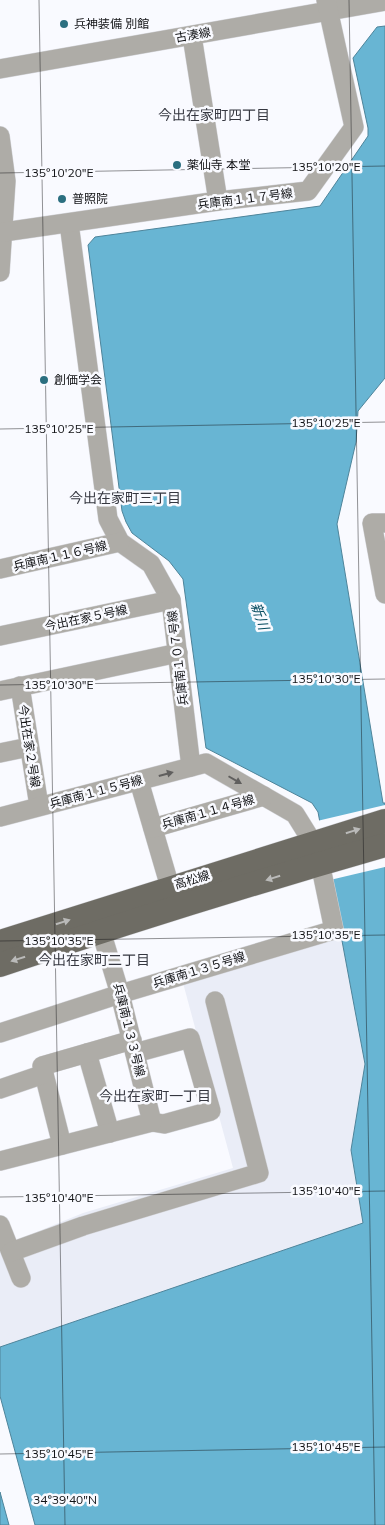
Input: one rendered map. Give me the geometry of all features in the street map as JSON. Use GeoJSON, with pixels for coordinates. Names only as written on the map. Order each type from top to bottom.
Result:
{"type":"FeatureCollection","features":[{"type":"Feature","properties":{"kind":"main road","name":"高松線"},"geometry":{"type":"LineString","coordinates":[[0,965],[101,931],[320,852],[385,820]]}},
{"type":"Feature","properties":{"kind":"main road","name":"高松線"},"geometry":{"type":"LineString","coordinates":[[0,942],[170,887],[320,852],[385,845]]}},
{"type":"Feature","properties":{"kind":"street","name":"古湊線"},"geometry":{"type":"LineString","coordinates":[[0,69],[192,36],[327,5],[385,1]]}},
{"type":"Feature","properties":{"kind":"street","name":"兵庫南１１７号線"},"geometry":{"type":"LineString","coordinates":[[4,232],[218,201],[308,191],[354,127],[327,5]]}},
{"type":"Feature","properties":{"kind":"street"},"geometry":{"type":"LineString","coordinates":[[192,36],[218,201]]}},
{"type":"Feature","properties":{"kind":"street"},"geometry":{"type":"LineString","coordinates":[[0,136],[6,181],[0,272]]}},
{"type":"Feature","properties":{"kind":"street","name":"兵庫南１０７号線"},"geometry":{"type":"LineString","coordinates":[[69,223],[108,520],[120,542],[151,564],[171,600],[191,767]]}},
{"type":"Feature","properties":{"kind":"street"},"geometry":{"type":"LineString","coordinates":[[378,523],[385,594]]}},
{"type":"Feature","properties":{"kind":"street","name":"兵庫南１１６号線"},"geometry":{"type":"LineString","coordinates":[[0,569],[120,542]]}},
{"type":"Feature","properties":{"kind":"street","name":"今出在家５号線"},"geometry":{"type":"LineString","coordinates":[[0,636],[171,600]]}},
{"type":"Feature","properties":{"kind":"street"},"geometry":{"type":"LineString","coordinates":[[0,690],[178,653]]}},
{"type":"Feature","properties":{"kind":"street","name":"今出在家２号線"},"geometry":{"type":"LineString","coordinates":[[20,686],[39,806]]}},
{"type":"Feature","properties":{"kind":"street"},"geometry":{"type":"LineString","coordinates":[[0,753],[29,747]]}},
{"type":"Feature","properties":{"kind":"street"},"geometry":{"type":"LineString","coordinates":[[191,767],[206,763],[295,814],[320,852]]}},
{"type":"Feature","properties":{"kind":"street","name":"兵庫南１１５号線"},"geometry":{"type":"LineString","coordinates":[[0,817],[191,767]]}},
{"type":"Feature","properties":{"kind":"street"},"geometry":{"type":"LineString","coordinates":[[139,780],[170,887]]}},
{"type":"Feature","properties":{"kind":"street","name":"兵庫南１１４号線"},"geometry":{"type":"LineString","coordinates":[[153,828],[264,796]]}},
{"type":"Feature","properties":{"kind":"street","name":"兵庫南１３５号線"},"geometry":{"type":"LineString","coordinates":[[0,1033],[120,994],[334,930],[320,852]]}},
{"type":"Feature","properties":{"kind":"street","name":"兵庫南１３３号線"},"geometry":{"type":"LineString","coordinates":[[101,931],[120,994],[152,1122]]}},
{"type":"Feature","properties":{"kind":"street"},"geometry":{"type":"LineString","coordinates":[[11,1252],[83,1226],[259,1173],[215,1001]]}},
{"type":"Feature","properties":{"kind":"street"},"geometry":{"type":"LineString","coordinates":[[0,1161],[152,1122],[164,1124],[211,1111],[190,1038],[87,1053],[42,1066],[62,1145]]}},
{"type":"Feature","properties":{"kind":"street"},"geometry":{"type":"LineString","coordinates":[[87,1053],[110,1133]]}},
{"type":"Feature","properties":{"kind":"street"},"geometry":{"type":"LineString","coordinates":[[0,1089],[44,1074]]}},
{"type":"Feature","properties":{"kind":"street"},"geometry":{"type":"LineString","coordinates":[[0,1225],[21,1278]]}},
{"type":"Feature","properties":{"kind":"shaded area"},"geometry":{"type":"Polygon","coordinates":[[[342,937],[365,1064],[351,1150],[363,1224],[0,1347],[0,1247],[83,1213],[233,1168],[183,983],[342,937]]]}},
{"type":"Feature","properties":{"kind":"water","name":"新川"},"geometry":{"type":"Polygon","coordinates":[[[385,26],[385,378],[358,411],[356,442],[337,524],[383,803],[385,803],[385,1525],[35,1525],[0,1396],[0,1347],[363,1223],[351,1150],[365,1064],[318,812],[312,803],[206,748],[183,579],[169,561],[132,533],[122,511],[88,245],[95,237],[320,206],[368,136],[368,128],[353,58],[377,27],[385,26]]]}},
{"type":"Feature","properties":{"kind":"water"},"geometry":{"type":"Polygon","coordinates":[[[0,1492],[9,1525],[0,1525],[0,1492]]]}},
{"type":"Feature","properties":{"kind":"pier"},"geometry":{"type":"Polygon","coordinates":[[[385,805],[385,867],[330,880],[317,821],[385,805]]]}},
{"type":"Feature","properties":{"kind":"place","name":"兵神装備 別館"},"geometry":{"type":"Point","coordinates":[64,24]}},
{"type":"Feature","properties":{"kind":"place","name":"薬仙寺 本堂"},"geometry":{"type":"Point","coordinates":[177,165]}},
{"type":"Feature","properties":{"kind":"place","name":"普照院"},"geometry":{"type":"Point","coordinates":[62,199]}},
{"type":"Feature","properties":{"kind":"place","name":"創価学会"},"geometry":{"type":"Point","coordinates":[44,380]}},
{"type":"Feature","properties":{"kind":"district","name":"今出在家町四丁目"},"geometry":{"type":"Point","coordinates":[214,115]}},
{"type":"Feature","properties":{"kind":"district","name":"今出在家町三丁目"},"geometry":{"type":"Point","coordinates":[125,498]}},
{"type":"Feature","properties":{"kind":"district","name":"今出在家町二丁目"},"geometry":{"type":"Point","coordinates":[94,960]}},
{"type":"Feature","properties":{"kind":"district","name":"今出在家町一丁目"},"geometry":{"type":"Point","coordinates":[155,1096]}}]}
